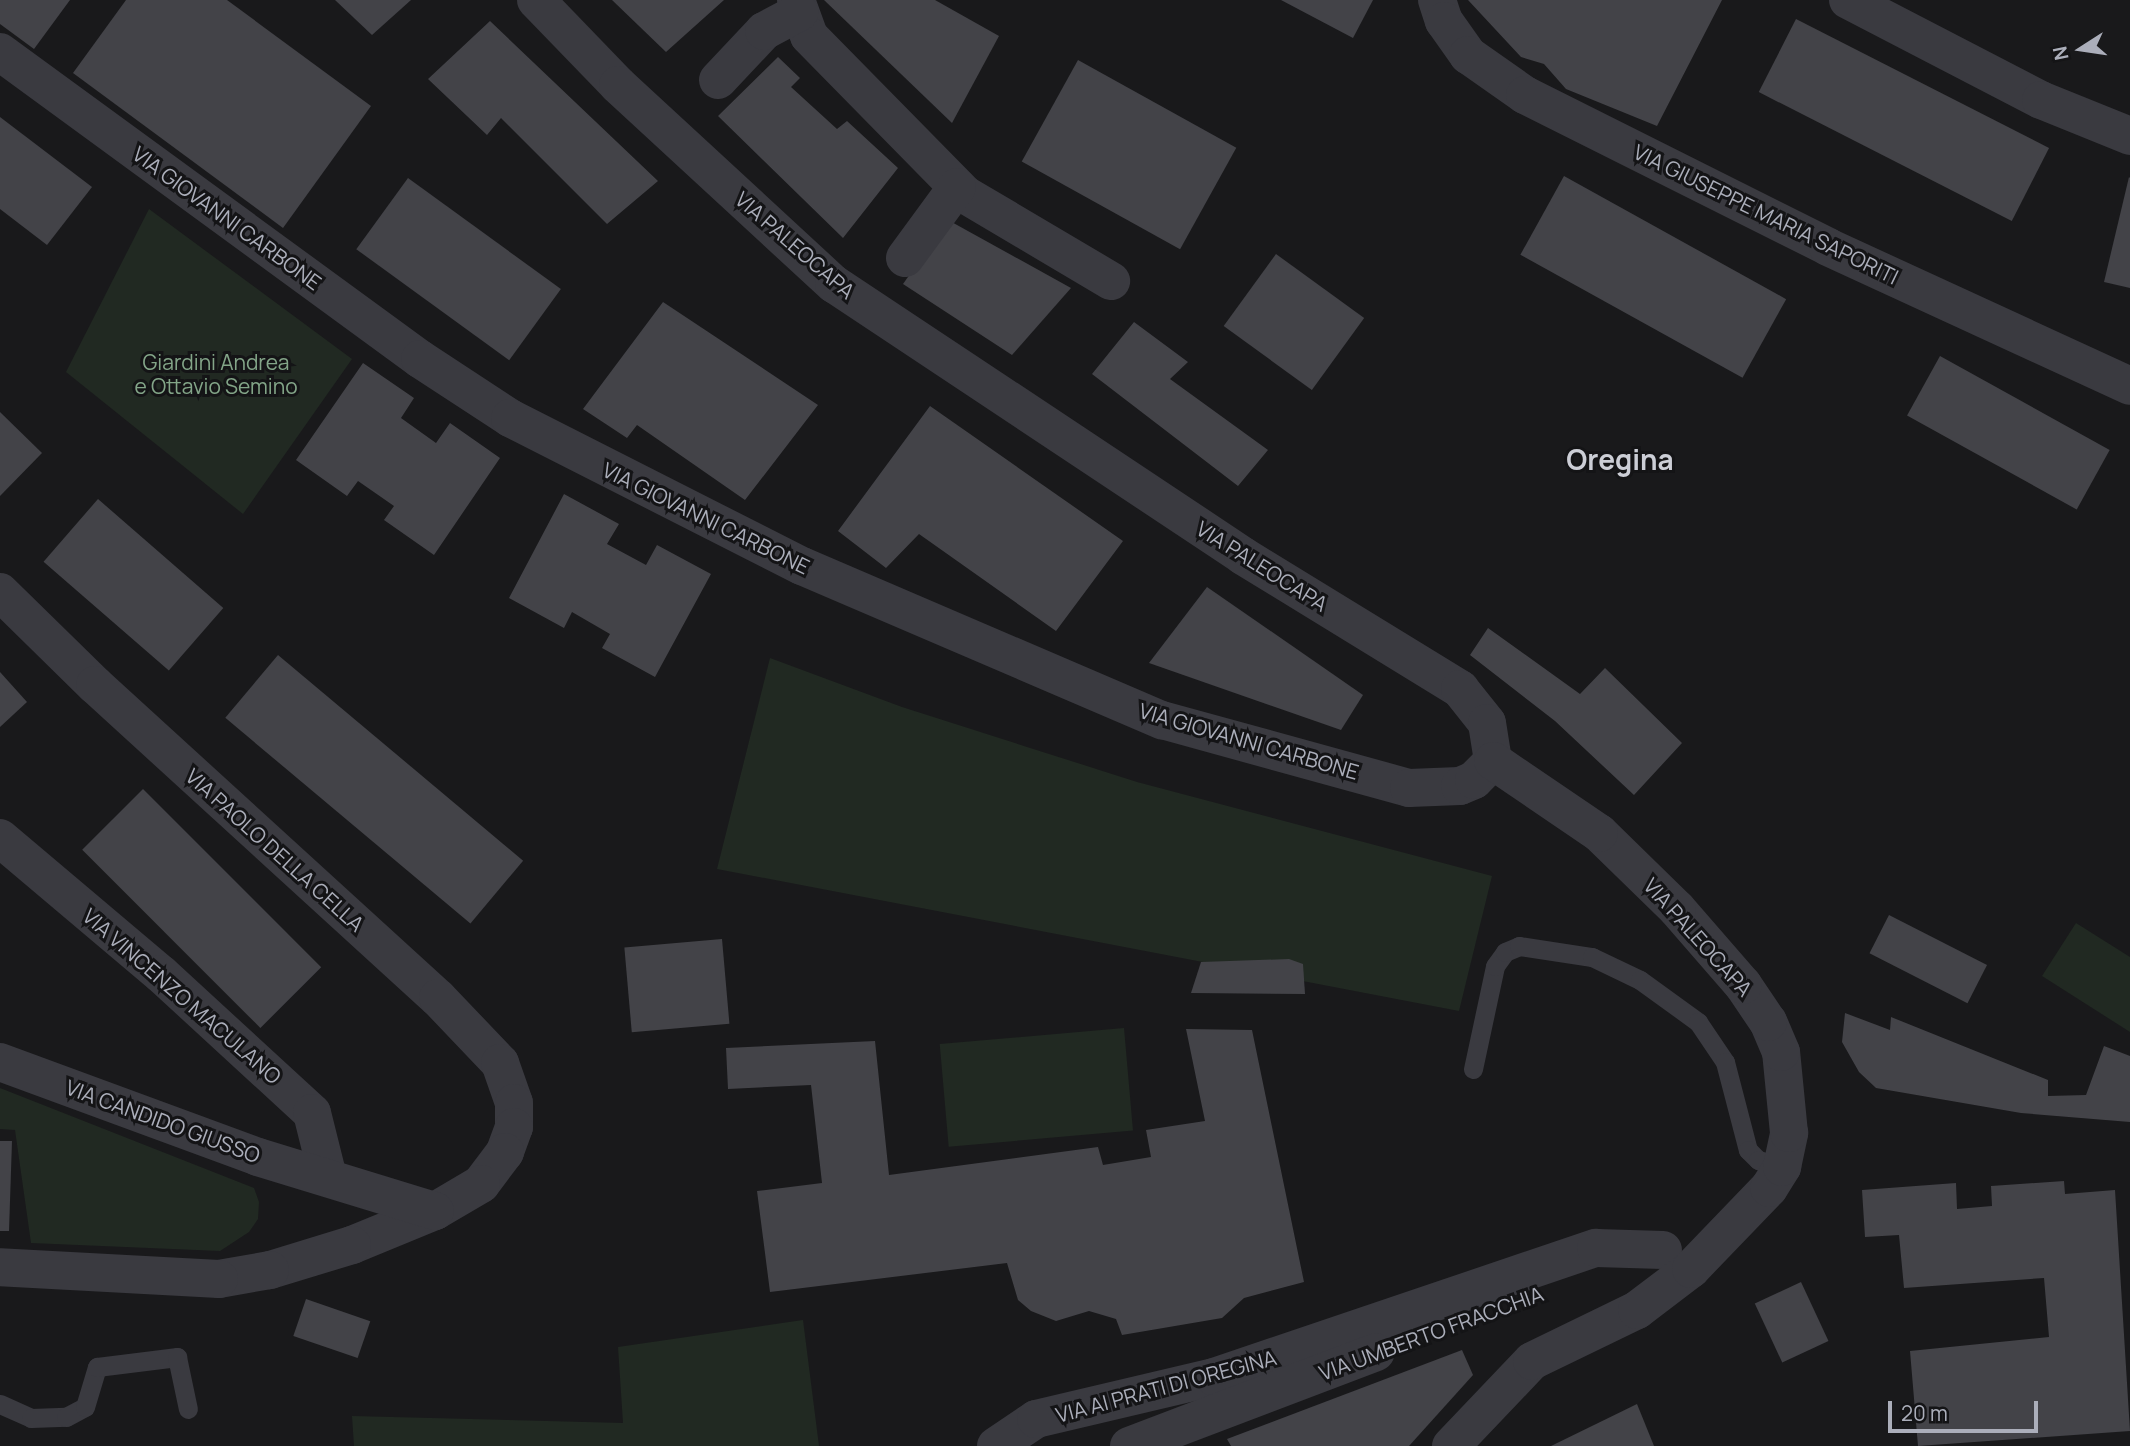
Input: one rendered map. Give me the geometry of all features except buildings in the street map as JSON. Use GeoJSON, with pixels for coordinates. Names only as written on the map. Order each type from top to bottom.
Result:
{"type":"FeatureCollection","features":[{"type":"Feature","properties":{"kind":"street","name":"VIA PALEOCAPA"},"geometry":{"type":"LineString","coordinates":[[536,0],[618,85],[834,284],[1221,541],[1460,689],[1488,723],[1493,761],[1599,833],[1678,909],[1755,1000],[1776,1037],[1787,1081],[1789,1133],[1782,1167],[1734,1225],[1691,1269],[1637,1310],[1532,1362],[1451,1446]]}},
{"type":"Feature","properties":{"kind":"street","name":"VIA GIUSEPPE MARIA SAPORITI"},"geometry":{"type":"LineString","coordinates":[[1437,0],[1444,21],[1468,55],[1525,95],[1828,247],[2130,386]]}},
{"type":"Feature","properties":{"kind":"street"},"geometry":{"type":"LineString","coordinates":[[1848,0],[2041,100],[2130,136]]}},
{"type":"Feature","properties":{"kind":"street"},"geometry":{"type":"LineString","coordinates":[[718,80],[764,31],[797,6],[809,36],[957,187],[1111,281]]}},
{"type":"Feature","properties":{"kind":"street","name":"VIA GIOVANNI CARBONE"},"geometry":{"type":"LineString","coordinates":[[0,52],[420,359],[510,418],[802,566],[1161,720],[1409,788],[1460,786],[1474,779],[1493,761]]}},
{"type":"Feature","properties":{"kind":"street"},"geometry":{"type":"LineString","coordinates":[[905,258],[957,187]]}},
{"type":"Feature","properties":{"kind":"street","name":"VIA PAOLO DELLA CELLA"},"geometry":{"type":"LineString","coordinates":[[0,592],[95,685],[438,998],[500,1063],[514,1103],[514,1127],[497,1167],[481,1184],[435,1211]]}},
{"type":"Feature","properties":{"kind":"street","name":"VIA VINCENZO MACULANO"},"geometry":{"type":"LineString","coordinates":[[0,838],[162,974],[312,1113],[328,1177]]}},
{"type":"Feature","properties":{"kind":"street","name":"VIA CANDIDO GIUSSO"},"geometry":{"type":"LineString","coordinates":[[0,1062],[258,1157],[435,1211]]}},
{"type":"Feature","properties":{"kind":"street"},"geometry":{"type":"LineString","coordinates":[[0,1266],[219,1279],[270,1270],[352,1245],[435,1211]]}},
{"type":"Feature","properties":{"kind":"street","name":"VIA UMBERTO FRACCHIA"},"geometry":{"type":"LineString","coordinates":[[1129,1446],[1734,1225]]}},
{"type":"Feature","properties":{"kind":"street","name":"VIA AI PRATI DI OREGINA"},"geometry":{"type":"LineString","coordinates":[[996,1446],[1037,1419],[1214,1377],[1596,1248],[1663,1250]]}},
{"type":"Feature","properties":{"kind":"lane"},"geometry":{"type":"LineString","coordinates":[[1473,1069],[1495,966],[1505,953],[1519,946],[1592,957],[1640,980],[1698,1022],[1725,1062],[1748,1150],[1758,1160],[1782,1167]]}},
{"type":"Feature","properties":{"kind":"lane"},"geometry":{"type":"LineString","coordinates":[[0,1404],[32,1418],[66,1417],[85,1406],[97,1367],[177,1357],[188,1409]]}},
{"type":"Feature","properties":{"kind":"green space","name":"Giardini Andrea e Ottavio Semino"},"geometry":{"type":"Polygon","coordinates":[[[149,209],[352,359],[243,514],[66,372],[149,209]]]}},
{"type":"Feature","properties":{"kind":"green space"},"geometry":{"type":"Polygon","coordinates":[[[770,658],[902,707],[1137,782],[1492,876],[1459,1011],[717,869],[770,658]]]}},
{"type":"Feature","properties":{"kind":"green space"},"geometry":{"type":"Polygon","coordinates":[[[2076,923],[2130,957],[2130,1032],[2042,976],[2076,923]]]}},
{"type":"Feature","properties":{"kind":"green space"},"geometry":{"type":"Polygon","coordinates":[[[1124,1028],[1133,1131],[949,1147],[940,1044],[1124,1028]]]}},
{"type":"Feature","properties":{"kind":"green space"},"geometry":{"type":"Polygon","coordinates":[[[0,1088],[254,1188],[259,1202],[258,1219],[249,1232],[220,1251],[31,1243],[15,1130],[0,1129],[0,1088]]]}},
{"type":"Feature","properties":{"kind":"green space"},"geometry":{"type":"Polygon","coordinates":[[[803,1320],[819,1446],[354,1446],[352,1416],[623,1423],[618,1347],[803,1320]]]}},
{"type":"Feature","properties":{"kind":"district","name":"Oregina"},"geometry":{"type":"Point","coordinates":[1620,459]}}]}
